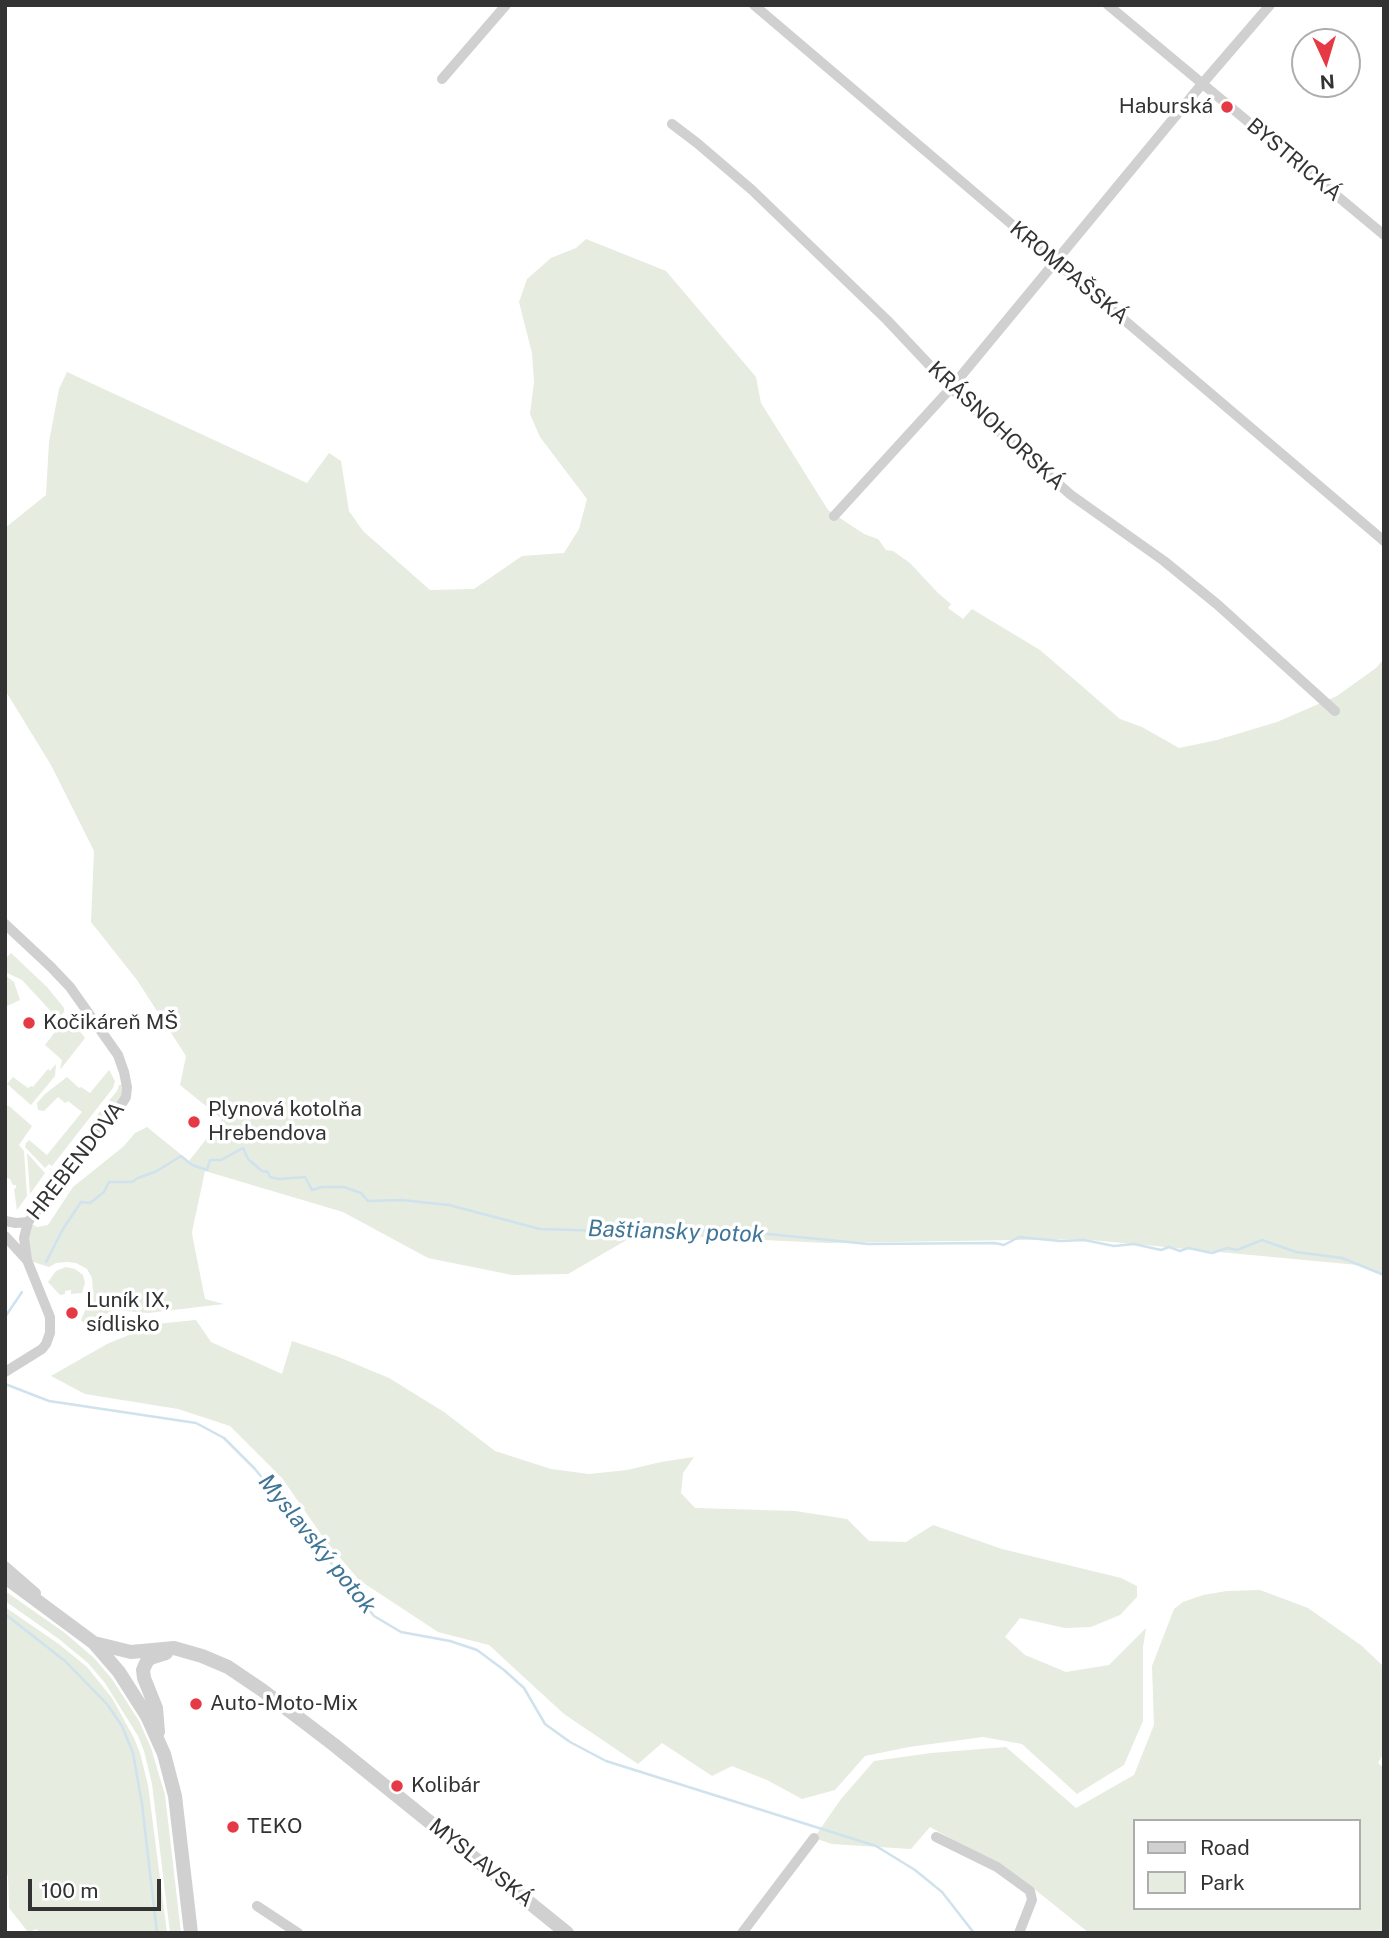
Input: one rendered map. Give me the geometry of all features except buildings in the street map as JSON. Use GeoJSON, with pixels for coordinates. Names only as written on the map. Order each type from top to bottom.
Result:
{"type":"FeatureCollection","features":[{"type":"Feature","properties":{"kind":"street"},"geometry":{"type":"LineString","coordinates":[[442,79],[506,5]]}},
{"type":"Feature","properties":{"kind":"street","name":"KROMPAŠSKÁ"},"geometry":{"type":"LineString","coordinates":[[754,5],[1384,541]]}},
{"type":"Feature","properties":{"kind":"street","name":"BYSTRICKÁ"},"geometry":{"type":"LineString","coordinates":[[1108,5],[1384,235]]}},
{"type":"Feature","properties":{"kind":"street"},"geometry":{"type":"LineString","coordinates":[[834,516],[951,387],[1270,5]]}},
{"type":"Feature","properties":{"kind":"street","name":"KRÁSNOHORSKÁ"},"geometry":{"type":"LineString","coordinates":[[673,124],[752,190],[887,320],[951,387],[1071,495],[1164,561],[1218,605],[1335,711]]}},
{"type":"Feature","properties":{"kind":"street","name":"HREBENDOVA"},"geometry":{"type":"LineString","coordinates":[[5,924],[57,972],[78,998],[118,1055],[127,1087],[126,1097],[121,1105],[28,1222],[24,1238],[27,1260],[50,1317],[50,1333],[42,1349],[5,1372]]}},
{"type":"Feature","properties":{"kind":"street"},"geometry":{"type":"LineString","coordinates":[[5,1221],[28,1222]]}},
{"type":"Feature","properties":{"kind":"street"},"geometry":{"type":"LineString","coordinates":[[5,1236],[27,1260]]}},
{"type":"Feature","properties":{"kind":"street"},"geometry":{"type":"LineString","coordinates":[[5,1566],[74,1627]]}},
{"type":"Feature","properties":{"kind":"street","name":"MYSLAVSKÁ"},"geometry":{"type":"LineString","coordinates":[[5,1577],[94,1643],[131,1651],[167,1648],[221,1663],[262,1690],[382,1783],[567,1933]]}},
{"type":"Feature","properties":{"kind":"street"},"geometry":{"type":"LineString","coordinates":[[94,1643],[120,1672],[147,1716],[160,1744],[177,1812],[191,1933]]}},
{"type":"Feature","properties":{"kind":"street","name":"MYSLAVSKÁ"},"geometry":{"type":"LineString","coordinates":[[120,1672],[150,1658],[188,1652]]}},
{"type":"Feature","properties":{"kind":"street"},"geometry":{"type":"LineString","coordinates":[[150,1658],[145,1665],[144,1675],[156,1708],[160,1744]]}},
{"type":"Feature","properties":{"kind":"street"},"geometry":{"type":"LineString","coordinates":[[742,1933],[814,1838]]}},
{"type":"Feature","properties":{"kind":"street"},"geometry":{"type":"LineString","coordinates":[[936,1838],[997,1867],[1030,1891],[1032,1900],[1019,1933]]}},
{"type":"Feature","properties":{"kind":"street"},"geometry":{"type":"LineString","coordinates":[[257,1906],[298,1933]]}},
{"type":"Feature","properties":{"kind":"green space"},"geometry":{"type":"Polygon","coordinates":[[[586,239],[666,271],[756,377],[761,403],[828,510],[864,534],[878,539],[886,550],[893,551],[910,563],[951,604],[948,608],[963,619],[972,609],[1040,650],[1120,719],[1142,727],[1179,748],[1217,740],[1277,722],[1337,696],[1376,668],[1384,659],[1384,1276],[1358,1265],[1080,1239],[827,1243],[637,1234],[568,1274],[512,1275],[428,1258],[343,1212],[205,1171],[192,1232],[205,1299],[224,1304],[148,1313],[115,1310],[84,1323],[81,1320],[93,1292],[92,1278],[87,1269],[76,1263],[56,1263],[49,1267],[27,1260],[28,1222],[37,1227],[48,1225],[73,1187],[124,1146],[135,1133],[147,1127],[189,1161],[222,1119],[180,1085],[186,1056],[137,980],[91,922],[94,851],[51,765],[5,690],[5,528],[46,495],[49,442],[59,389],[67,372],[307,483],[329,453],[341,461],[349,511],[363,531],[430,590],[474,589],[522,556],[564,553],[579,529],[587,499],[540,437],[530,414],[534,382],[532,353],[519,302],[527,279],[551,258],[576,248],[586,239]]]}},
{"type":"Feature","properties":{"kind":"green space"},"geometry":{"type":"Polygon","coordinates":[[[11,953],[47,987],[64,1008],[58,1019],[22,980],[5,972],[5,959],[11,953]]]}},
{"type":"Feature","properties":{"kind":"green space"},"geometry":{"type":"Polygon","coordinates":[[[5,975],[14,982],[20,1000],[5,1007],[5,975]]]}},
{"type":"Feature","properties":{"kind":"green space"},"geometry":{"type":"Polygon","coordinates":[[[68,1015],[85,1038],[60,1070],[62,1060],[45,1045],[68,1015]]]}},
{"type":"Feature","properties":{"kind":"green space"},"geometry":{"type":"Polygon","coordinates":[[[56,1064],[55,1076],[31,1105],[7,1084],[13,1077],[28,1088],[33,1087],[48,1069],[50,1071],[56,1064]]]}},
{"type":"Feature","properties":{"kind":"green space"},"geometry":{"type":"Polygon","coordinates":[[[109,1070],[115,1081],[113,1088],[52,1166],[49,1164],[45,1168],[25,1147],[26,1143],[29,1140],[47,1155],[82,1112],[58,1097],[44,1111],[38,1110],[37,1103],[67,1077],[79,1088],[90,1093],[109,1070]]]}},
{"type":"Feature","properties":{"kind":"green space"},"geometry":{"type":"Polygon","coordinates":[[[119,1085],[122,1085],[121,1096],[116,1104],[99,1126],[90,1124],[117,1091],[119,1085]]]}},
{"type":"Feature","properties":{"kind":"green space"},"geometry":{"type":"Polygon","coordinates":[[[7,1106],[32,1126],[19,1145],[24,1151],[27,1196],[17,1210],[14,1189],[16,1185],[5,1177],[7,1106]]]}},
{"type":"Feature","properties":{"kind":"green space"},"geometry":{"type":"Polygon","coordinates":[[[27,1153],[45,1173],[30,1194],[27,1153]]]}},
{"type":"Feature","properties":{"kind":"green space"},"geometry":{"type":"Polygon","coordinates":[[[66,1267],[83,1275],[85,1283],[82,1293],[71,1294],[71,1290],[60,1295],[48,1282],[56,1271],[66,1267]]]}},
{"type":"Feature","properties":{"kind":"green space"},"geometry":{"type":"Polygon","coordinates":[[[196,1320],[211,1342],[282,1374],[292,1341],[389,1378],[444,1412],[495,1451],[551,1469],[589,1474],[627,1470],[694,1457],[683,1473],[681,1493],[695,1508],[795,1511],[847,1519],[869,1541],[906,1542],[933,1525],[1002,1549],[1121,1578],[1137,1586],[1137,1597],[1120,1615],[1091,1627],[1065,1628],[1020,1618],[1005,1637],[1025,1655],[1066,1672],[1109,1665],[1146,1628],[1143,1647],[1143,1721],[1124,1765],[1077,1794],[1022,1744],[983,1737],[865,1756],[835,1790],[802,1799],[767,1780],[732,1766],[712,1776],[662,1743],[638,1764],[564,1714],[489,1645],[438,1632],[359,1580],[325,1540],[282,1478],[230,1426],[178,1409],[85,1394],[51,1376],[107,1344],[156,1324],[196,1320]]]}},
{"type":"Feature","properties":{"kind":"green space"},"geometry":{"type":"Polygon","coordinates":[[[1260,1590],[1308,1608],[1362,1646],[1384,1667],[1384,1753],[1378,1763],[1384,1768],[1384,1933],[1089,1933],[1022,1879],[930,1827],[911,1849],[832,1844],[814,1838],[841,1799],[874,1761],[1006,1747],[1076,1808],[1134,1775],[1154,1725],[1152,1666],[1174,1609],[1183,1602],[1203,1595],[1260,1590]]]}},
{"type":"Feature","properties":{"kind":"green space"},"geometry":{"type":"Polygon","coordinates":[[[5,1591],[65,1633],[94,1658],[112,1679],[139,1721],[151,1748],[165,1795],[181,1933],[170,1933],[152,1784],[138,1736],[105,1683],[88,1663],[5,1601],[5,1591]]]}},
{"type":"Feature","properties":{"kind":"green space"},"geometry":{"type":"Polygon","coordinates":[[[5,1607],[87,1667],[112,1698],[134,1738],[148,1785],[167,1933],[39,1933],[37,1929],[28,1932],[9,1908],[8,1876],[5,1872],[5,1607]]]}},
{"type":"Feature","properties":{"kind":"waterway","name":"Baštiansky potok"},"geometry":{"type":"LineString","coordinates":[[46,1262],[81,1202],[90,1203],[104,1192],[109,1182],[132,1182],[181,1156],[192,1165],[207,1170],[210,1160],[221,1160],[243,1148],[248,1159],[262,1171],[268,1172],[270,1177],[305,1177],[312,1190],[344,1187],[361,1193],[368,1201],[402,1200],[449,1205],[540,1229],[639,1232],[729,1230],[868,1244],[1004,1245],[1019,1237],[1060,1241],[1084,1240],[1114,1246],[1134,1244],[1161,1250],[1169,1247],[1180,1251],[1188,1248],[1212,1253],[1227,1248],[1237,1250],[1262,1240],[1296,1252],[1342,1258],[1384,1275]]}},
{"type":"Feature","properties":{"kind":"waterway","name":"Baštiansky potok"},"geometry":{"type":"LineString","coordinates":[[5,1317],[22,1292]]}},
{"type":"Feature","properties":{"kind":"waterway","name":"Myslavský potok"},"geometry":{"type":"LineString","coordinates":[[5,1384],[49,1401],[196,1423],[224,1438],[255,1469],[374,1616],[401,1632],[450,1641],[477,1650],[524,1688],[545,1724],[570,1742],[606,1761],[876,1846],[915,1870],[942,1892],[974,1933]]}},
{"type":"Feature","properties":{"kind":"waterway"},"geometry":{"type":"LineString","coordinates":[[5,1614],[65,1661],[107,1704],[122,1726],[133,1753],[142,1804],[157,1933]]}},
{"type":"Feature","properties":{"kind":"place","name":"Haburská"},"geometry":{"type":"Point","coordinates":[1227,107]}},
{"type":"Feature","properties":{"kind":"place","name":"Kočikáreň MŠ"},"geometry":{"type":"Point","coordinates":[29,1023]}},
{"type":"Feature","properties":{"kind":"place","name":"Plynová kotolňa Hrebendova"},"geometry":{"type":"Point","coordinates":[194,1122]}},
{"type":"Feature","properties":{"kind":"place","name":"Luník IX, sídlisko"},"geometry":{"type":"Point","coordinates":[72,1313]}},
{"type":"Feature","properties":{"kind":"place","name":"Auto-Moto-Mix"},"geometry":{"type":"Point","coordinates":[196,1704]}},
{"type":"Feature","properties":{"kind":"place","name":"Kolibár"},"geometry":{"type":"Point","coordinates":[397,1786]}},
{"type":"Feature","properties":{"kind":"place","name":"TEKO"},"geometry":{"type":"Point","coordinates":[233,1827]}}]}
